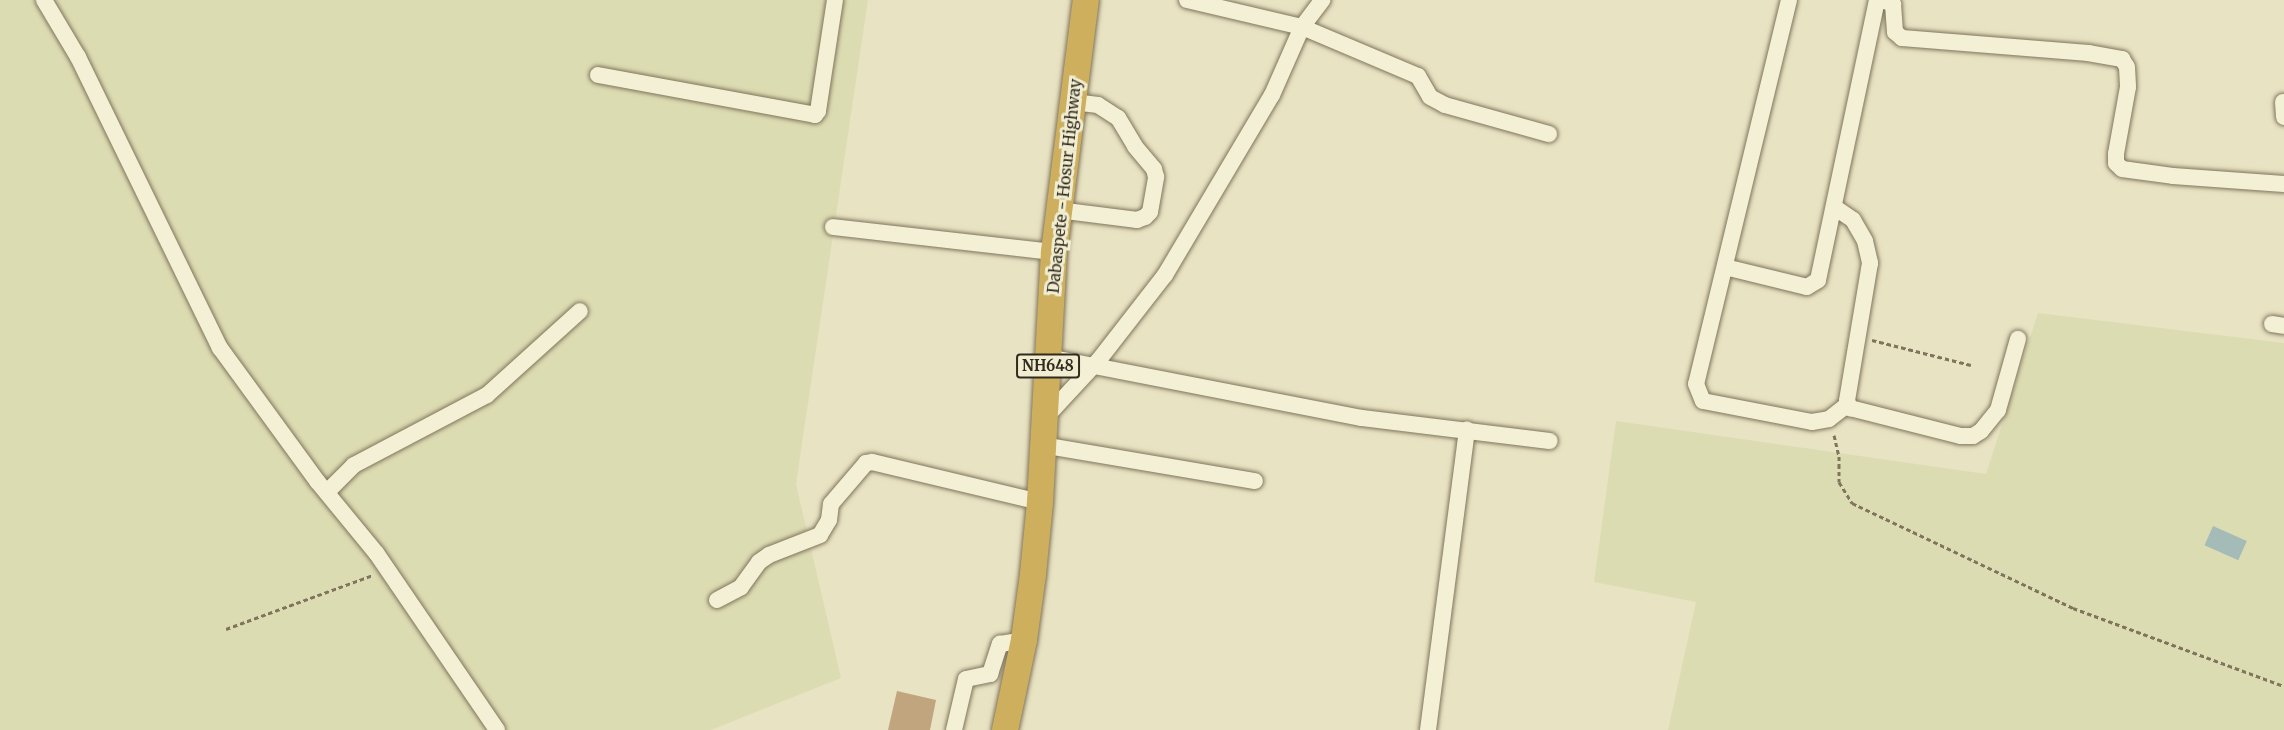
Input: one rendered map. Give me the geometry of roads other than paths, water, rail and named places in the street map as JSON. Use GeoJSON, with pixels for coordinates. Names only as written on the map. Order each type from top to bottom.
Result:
{"type":"FeatureCollection","features":[{"type":"Feature","properties":{"kind":"highway","name":"Dabaspete - Hosur Highway"},"geometry":{"type":"LineString","coordinates":[[1005,730],[1024,640],[1040,502],[1054,252],[1086,0]]}},
{"type":"Feature","properties":{"kind":"street"},"geometry":{"type":"LineString","coordinates":[[44,0],[78,57],[220,348],[327,492],[388,569],[497,730]]}},
{"type":"Feature","properties":{"kind":"street"},"geometry":{"type":"LineString","coordinates":[[598,75],[814,115],[818,111],[835,0]]}},
{"type":"Feature","properties":{"kind":"street"},"geometry":{"type":"LineString","coordinates":[[1187,0],[1302,27],[1418,76],[1430,97],[1445,105],[1549,134]]}},
{"type":"Feature","properties":{"kind":"street"},"geometry":{"type":"LineString","coordinates":[[1045,418],[1098,362],[1165,274],[1272,94],[1302,27],[1322,0]]}},
{"type":"Feature","properties":{"kind":"street"},"geometry":{"type":"LineString","coordinates":[[1789,0],[1696,384],[1703,401],[1812,422],[1829,419],[1847,405],[1870,263],[1865,241],[1853,220],[1834,207]]}},
{"type":"Feature","properties":{"kind":"street"},"geometry":{"type":"LineString","coordinates":[[1725,267],[1807,287],[1818,280],[1879,0],[1893,4],[1896,9],[1895,32],[1902,38],[2088,53],[2122,59],[2127,67],[2128,87],[2116,154],[2116,163],[2122,169],[2173,176],[2284,184]]}},
{"type":"Feature","properties":{"kind":"street"},"geometry":{"type":"LineString","coordinates":[[1058,210],[1137,220],[1150,212],[1156,177],[1154,169],[1135,146],[1118,118],[1098,105],[1073,102]]}},
{"type":"Feature","properties":{"kind":"street"},"geometry":{"type":"LineString","coordinates":[[833,227],[1054,252]]}},
{"type":"Feature","properties":{"kind":"street"},"geometry":{"type":"LineString","coordinates":[[327,492],[354,465],[486,395],[580,311]]}},
{"type":"Feature","properties":{"kind":"street"},"geometry":{"type":"LineString","coordinates":[[1847,405],[1850,408],[1961,436],[1973,436],[1981,431],[1998,410],[2018,339]]}},
{"type":"Feature","properties":{"kind":"street"},"geometry":{"type":"LineString","coordinates":[[1048,357],[1362,418],[1550,441]]}},
{"type":"Feature","properties":{"kind":"street"},"geometry":{"type":"LineString","coordinates":[[1428,730],[1467,430]]}},
{"type":"Feature","properties":{"kind":"street"},"geometry":{"type":"LineString","coordinates":[[1042,445],[1254,481]]}},
{"type":"Feature","properties":{"kind":"street"},"geometry":{"type":"LineString","coordinates":[[717,600],[741,587],[759,562],[769,555],[820,535],[829,520],[831,504],[866,463],[872,462],[956,484],[1040,502]]}},
{"type":"Feature","properties":{"kind":"street"},"geometry":{"type":"LineString","coordinates":[[954,730],[966,679],[990,674],[1000,644],[1024,640]]}},
{"type":"Feature","properties":{"kind":"water"},"geometry":{"type":"Polygon","coordinates":[[[2213,526],[2247,541],[2238,560],[2204,545],[2213,526]]]}}]}
